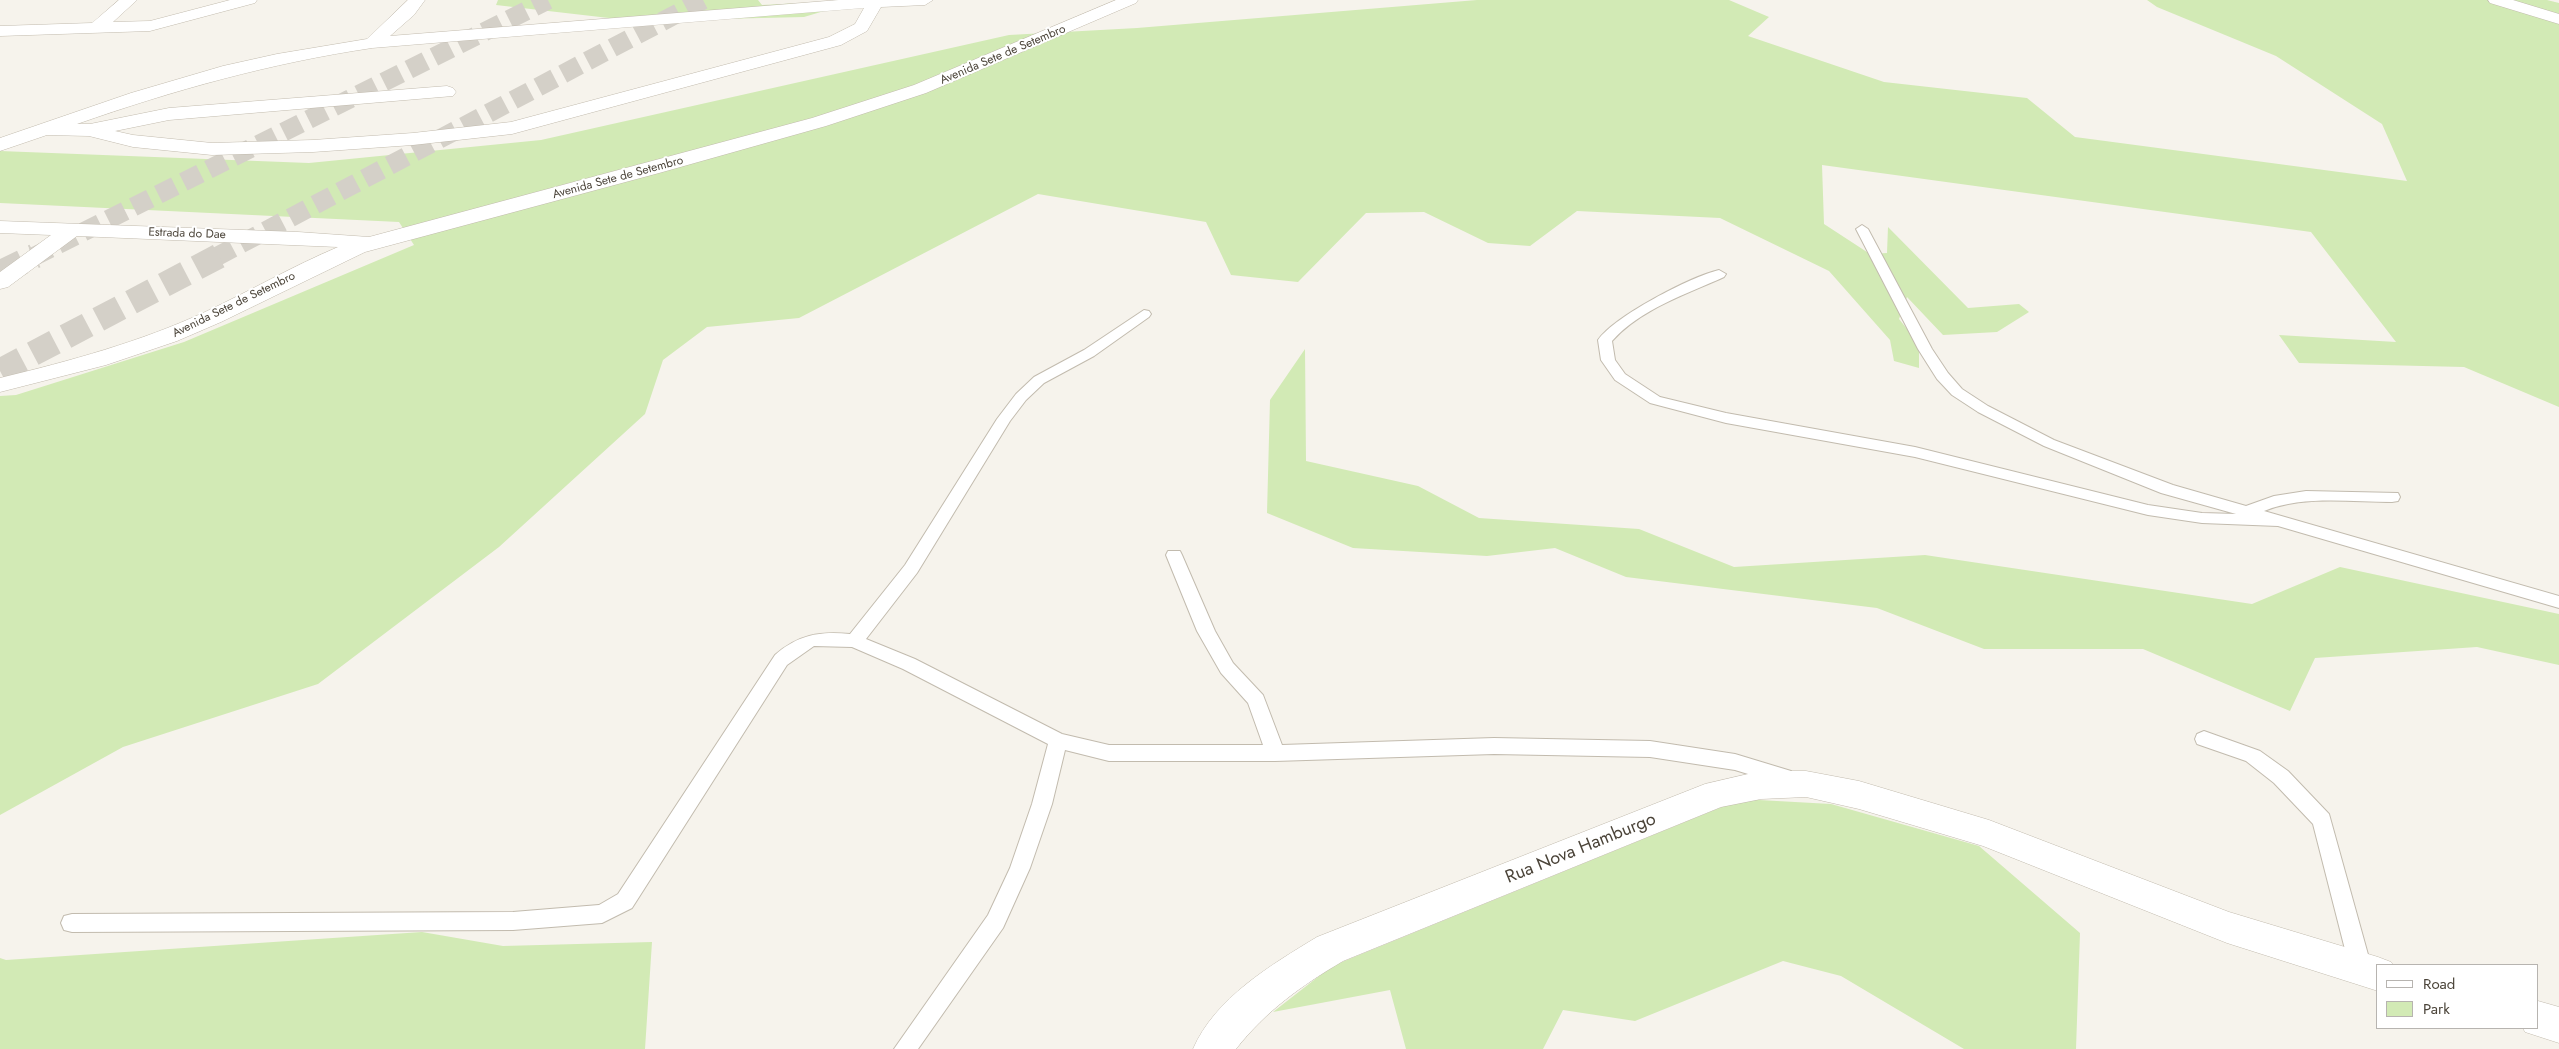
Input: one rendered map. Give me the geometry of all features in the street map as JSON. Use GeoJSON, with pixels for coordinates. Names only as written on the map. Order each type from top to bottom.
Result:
{"type":"FeatureCollection","features":[{"type":"Feature","properties":{"kind":"street"},"geometry":{"type":"LineString","coordinates":[[95,29],[129,0]]}},
{"type":"Feature","properties":{"kind":"street"},"geometry":{"type":"LineString","coordinates":[[0,30],[41,28],[95,29],[150,26],[249,0]]}},
{"type":"Feature","properties":{"kind":"street"},"geometry":{"type":"LineString","coordinates":[[372,43],[408,11],[417,0]]}},
{"type":"Feature","properties":{"kind":"street"},"geometry":{"type":"LineString","coordinates":[[0,145],[161,89],[240,66],[316,50],[372,43],[876,2],[925,0]]}},
{"type":"Feature","properties":{"kind":"street"},"geometry":{"type":"LineString","coordinates":[[1100,0],[1126,1]]}},
{"type":"Feature","properties":{"kind":"street"},"geometry":{"type":"LineString","coordinates":[[2496,0],[2559,19]]}},
{"type":"Feature","properties":{"kind":"street","name":"Avenida Sete de Setembro"},"geometry":{"type":"LineString","coordinates":[[0,384],[107,358],[194,326],[340,254],[374,243],[652,170],[828,119],[920,89],[1126,1]]}},
{"type":"Feature","properties":{"kind":"street"},"geometry":{"type":"LineString","coordinates":[[89,130],[133,141],[212,149],[313,146],[413,139],[512,128],[856,34],[876,2]]}},
{"type":"Feature","properties":{"kind":"street"},"geometry":{"type":"LineString","coordinates":[[45,129],[89,130],[169,114],[447,92]]}},
{"type":"Feature","properties":{"kind":"street","name":"Estrada do Dae"},"geometry":{"type":"LineString","coordinates":[[0,227],[298,238],[374,243]]}},
{"type":"Feature","properties":{"kind":"street"},"geometry":{"type":"LineString","coordinates":[[0,282],[72,230]]}},
{"type":"Feature","properties":{"kind":"street","name":"Rua Nova Hamburgo"},"geometry":{"type":"LineString","coordinates":[[1212,1049],[1238,1017],[1282,978],[1330,949],[1717,794],[1761,785],[1806,784],[1859,795],[1990,834],[2227,928],[2370,972]]}},
{"type":"Feature","properties":{"kind":"street"},"geometry":{"type":"LineString","coordinates":[[2539,1019],[2559,1025]]}},
{"type":"Feature","properties":{"kind":"lane"},"geometry":{"type":"LineString","coordinates":[[1862,229],[1925,349],[1942,376],[1956,392],[1983,409],[2049,443],[2106,467],[2167,489],[2274,522],[2424,562],[2559,602]]}},
{"type":"Feature","properties":{"kind":"lane"},"geometry":{"type":"LineString","coordinates":[[1719,274],[1630,318],[1610,331],[1605,340],[1608,360],[1620,377],[1634,388],[1655,400],[1726,418],[1915,452],[2148,510],[2202,518],[2274,522]]}},
{"type":"Feature","properties":{"kind":"lane"},"geometry":{"type":"LineString","coordinates":[[854,641],[911,569],[1004,419],[1021,397],[1039,380],[1089,353],[1144,314]]}},
{"type":"Feature","properties":{"kind":"lane"},"geometry":{"type":"LineString","coordinates":[[2245,513],[2274,501],[2306,496],[2392,497]]}},
{"type":"Feature","properties":{"kind":"lane"},"geometry":{"type":"LineString","coordinates":[[1174,554],[1206,631],[1227,668],[1256,700],[1276,753]]}},
{"type":"Feature","properties":{"kind":"lane"},"geometry":{"type":"LineString","coordinates":[[72,923],[513,921],[602,914],[625,901],[781,660],[798,644],[824,638],[854,641],[909,664],[1058,741],[1109,753],[1276,753],[1494,746],[1650,749],[1735,762],[1806,784]]}},
{"type":"Feature","properties":{"kind":"lane"},"geometry":{"type":"LineString","coordinates":[[2204,739],[2253,756],[2281,776],[2322,820],[2370,972]]}},
{"type":"Feature","properties":{"kind":"lane"},"geometry":{"type":"LineString","coordinates":[[905,1049],[996,921],[1023,859],[1042,804],[1058,741]]}},
{"type":"Feature","properties":{"kind":"green space"},"geometry":{"type":"Polygon","coordinates":[[[498,0],[758,0],[762,5],[861,0],[804,17],[635,21],[496,5],[498,0]]]}},
{"type":"Feature","properties":{"kind":"green space"},"geometry":{"type":"Polygon","coordinates":[[[1477,0],[1729,0],[1769,17],[1748,36],[1884,82],[2027,98],[2075,137],[2407,181],[2382,124],[2276,56],[2157,7],[2147,0],[2547,0],[2559,3],[2559,407],[2464,367],[2299,363],[2279,335],[2396,342],[2311,232],[1822,165],[1824,224],[1870,254],[1887,253],[1888,227],[1968,308],[2019,304],[2029,312],[1997,332],[1943,335],[1907,297],[1899,319],[1919,344],[1919,368],[1894,361],[1890,340],[1829,271],[1720,218],[1577,211],[1530,246],[1488,243],[1424,212],[1366,213],[1298,282],[1231,275],[1206,222],[1038,194],[799,318],[707,327],[663,360],[645,414],[499,547],[318,684],[123,747],[0,815],[0,396],[16,395],[184,342],[414,245],[399,222],[0,203],[0,151],[309,163],[541,140],[1009,35],[1137,28],[1477,0]]]}},
{"type":"Feature","properties":{"kind":"green space"},"geometry":{"type":"Polygon","coordinates":[[[1305,349],[1306,461],[1418,486],[1479,518],[1639,529],[1734,567],[1925,555],[2252,604],[2340,567],[2559,614],[2559,665],[2477,647],[2315,658],[2290,711],[2143,649],[1984,649],[1877,608],[1626,577],[1555,548],[1487,556],[1353,548],[1267,513],[1270,400],[1305,349]]]}},
{"type":"Feature","properties":{"kind":"green space"},"geometry":{"type":"Polygon","coordinates":[[[1741,799],[1831,804],[1979,846],[2080,933],[2076,1049],[1964,1049],[1841,976],[1783,961],[1635,1021],[1563,1010],[1543,1049],[1406,1049],[1390,990],[1273,1012],[1332,966],[1741,799]]]}},
{"type":"Feature","properties":{"kind":"green space"},"geometry":{"type":"Polygon","coordinates":[[[422,932],[503,946],[652,942],[645,1049],[0,1049],[0,958],[6,960],[422,932]]]}},
{"type":"Feature","properties":{"kind":"tunnel"},"geometry":{"type":"LineString","coordinates":[[33,257],[548,0]]}},
{"type":"Feature","properties":{"kind":"tunnel"},"geometry":{"type":"LineString","coordinates":[[216,257],[703,0]]}},
{"type":"Feature","properties":{"kind":"tunnel"},"geometry":{"type":"LineString","coordinates":[[0,273],[35,256]]}},
{"type":"Feature","properties":{"kind":"tunnel"},"geometry":{"type":"LineString","coordinates":[[0,371],[219,256]]}}]}
